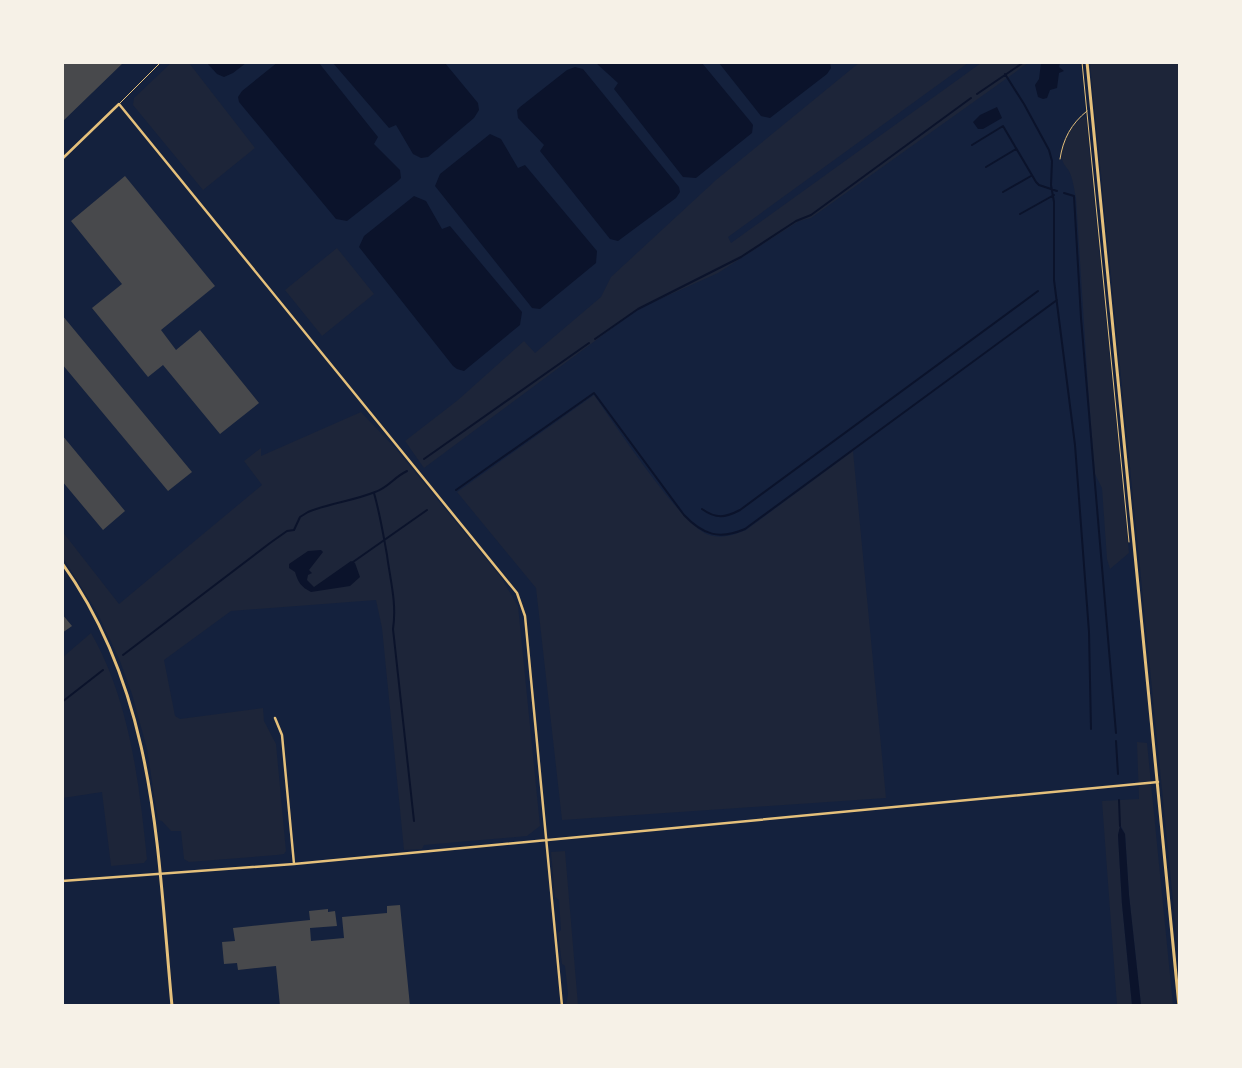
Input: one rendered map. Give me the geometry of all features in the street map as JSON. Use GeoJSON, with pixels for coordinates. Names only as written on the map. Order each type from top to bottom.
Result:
{"type":"FeatureCollection","features":[{"type":"Feature","properties":{"kind":"street"},"geometry":{"type":"LineString","coordinates":[[1088,62],[1179,1006]]}},
{"type":"Feature","properties":{"kind":"street"},"geometry":{"type":"LineString","coordinates":[[62,159],[119,104],[517,593],[525,616],[562,1006]]}},
{"type":"Feature","properties":{"kind":"street"},"geometry":{"type":"LineString","coordinates":[[62,563],[102,629],[129,695],[147,767],[160,874],[172,1006]]}},
{"type":"Feature","properties":{"kind":"street"},"geometry":{"type":"LineString","coordinates":[[276,718],[282,735],[294,864]]}},
{"type":"Feature","properties":{"kind":"street"},"geometry":{"type":"LineString","coordinates":[[62,881],[294,864],[1158,782]]}},
{"type":"Feature","properties":{"kind":"lane"},"geometry":{"type":"LineString","coordinates":[[119,104],[161,62]]}},
{"type":"Feature","properties":{"kind":"path"},"geometry":{"type":"LineString","coordinates":[[1060,159],[1063,142],[1068,132],[1079,118],[1092,108]]}},
{"type":"Feature","properties":{"kind":"shaded area"},"geometry":{"type":"Polygon","coordinates":[[[278,62],[319,63],[378,137],[374,144],[400,170],[401,178],[398,181],[347,221],[336,219],[239,102],[238,97],[242,91],[278,62]]]}},
{"type":"Feature","properties":{"kind":"shaded area"},"geometry":{"type":"Polygon","coordinates":[[[860,62],[968,63],[728,237],[731,243],[981,63],[1028,63],[811,218],[799,221],[718,273],[638,309],[424,468],[405,441],[458,400],[524,341],[535,353],[601,297],[611,277],[716,180],[860,62]]]}},
{"type":"Feature","properties":{"kind":"shaded area"},"geometry":{"type":"Polygon","coordinates":[[[171,63],[189,63],[255,148],[203,190],[133,105],[134,98],[171,63]]]}},
{"type":"Feature","properties":{"kind":"shaded area"},"geometry":{"type":"Polygon","coordinates":[[[207,63],[246,63],[224,77],[217,74],[207,63]]]}},
{"type":"Feature","properties":{"kind":"shaded area"},"geometry":{"type":"Polygon","coordinates":[[[333,63],[445,63],[478,103],[479,110],[474,118],[428,157],[421,158],[413,154],[396,125],[389,128],[333,63]]]}},
{"type":"Feature","properties":{"kind":"shaded area"},"geometry":{"type":"Polygon","coordinates":[[[596,63],[702,63],[753,125],[752,133],[696,178],[683,177],[614,89],[618,83],[596,63]]]}},
{"type":"Feature","properties":{"kind":"shaded area"},"geometry":{"type":"Polygon","coordinates":[[[719,63],[830,63],[831,68],[827,74],[770,118],[761,116],[719,63]]]}},
{"type":"Feature","properties":{"kind":"shaded area"},"geometry":{"type":"Polygon","coordinates":[[[1041,63],[1060,63],[1059,67],[1064,71],[1059,73],[1057,88],[1050,90],[1047,98],[1043,99],[1038,97],[1035,85],[1039,79],[1041,63]]]}},
{"type":"Feature","properties":{"kind":"shaded area"},"geometry":{"type":"Polygon","coordinates":[[[1090,63],[1179,63],[1179,961],[1090,63]]]}},
{"type":"Feature","properties":{"kind":"shaded area"},"geometry":{"type":"Polygon","coordinates":[[[575,67],[583,69],[679,187],[680,192],[676,198],[618,241],[610,239],[540,151],[544,145],[518,118],[517,110],[520,107],[567,70],[575,67]]]}},
{"type":"Feature","properties":{"kind":"shaded area"},"geometry":{"type":"Polygon","coordinates":[[[997,107],[1002,118],[983,129],[978,129],[973,122],[980,115],[997,107]]]}},
{"type":"Feature","properties":{"kind":"shaded area"},"geometry":{"type":"Polygon","coordinates":[[[1086,116],[1129,553],[1110,569],[1107,559],[1102,488],[1095,474],[1076,198],[1072,177],[1063,163],[1062,156],[1062,149],[1067,135],[1076,123],[1086,116]]]}},
{"type":"Feature","properties":{"kind":"shaded area"},"geometry":{"type":"Polygon","coordinates":[[[490,134],[501,139],[518,168],[525,165],[597,251],[596,263],[540,309],[532,308],[435,186],[440,174],[490,134]]]}},
{"type":"Feature","properties":{"kind":"shaded area"},"geometry":{"type":"Polygon","coordinates":[[[414,196],[426,201],[442,229],[450,226],[522,312],[520,325],[464,371],[453,366],[359,247],[364,236],[414,196]]]}},
{"type":"Feature","properties":{"kind":"shaded area"},"geometry":{"type":"Polygon","coordinates":[[[337,248],[374,294],[322,336],[285,290],[337,248]]]}},
{"type":"Feature","properties":{"kind":"shaded area"},"geometry":{"type":"Polygon","coordinates":[[[594,395],[666,495],[697,528],[709,535],[728,536],[746,530],[853,451],[886,798],[562,820],[536,588],[457,492],[594,395]]]}},
{"type":"Feature","properties":{"kind":"shaded area"},"geometry":{"type":"Polygon","coordinates":[[[361,412],[396,449],[500,576],[518,606],[540,826],[527,836],[424,845],[422,849],[404,850],[382,628],[376,600],[231,611],[164,660],[175,716],[180,719],[263,708],[264,721],[276,744],[286,851],[284,854],[277,855],[189,862],[184,859],[181,831],[171,831],[162,821],[158,820],[147,749],[132,694],[120,661],[97,612],[63,558],[62,531],[119,604],[262,485],[244,461],[261,448],[261,456],[361,412]]]}},
{"type":"Feature","properties":{"kind":"shaded area"},"geometry":{"type":"Polygon","coordinates":[[[321,550],[323,552],[309,570],[312,573],[308,575],[307,580],[314,587],[351,561],[355,563],[360,577],[350,586],[311,592],[302,586],[295,572],[289,568],[289,564],[308,551],[321,550]]]}},
{"type":"Feature","properties":{"kind":"shaded area"},"geometry":{"type":"Polygon","coordinates":[[[91,633],[115,686],[131,743],[144,830],[147,859],[144,863],[111,866],[102,792],[63,798],[63,657],[91,633]]]}},
{"type":"Feature","properties":{"kind":"shaded area"},"geometry":{"type":"Polygon","coordinates":[[[1137,742],[1147,743],[1173,1005],[1141,1005],[1129,895],[1125,834],[1121,826],[1118,835],[1122,904],[1132,1005],[1117,1005],[1102,801],[1139,799],[1137,742]]]}},
{"type":"Feature","properties":{"kind":"shaded area"},"geometry":{"type":"Polygon","coordinates":[[[1120,826],[1125,834],[1129,895],[1141,1005],[1132,1005],[1122,904],[1118,835],[1120,826]]]}},
{"type":"Feature","properties":{"kind":"shaded area"},"geometry":{"type":"Polygon","coordinates":[[[565,851],[578,1005],[566,1005],[568,994],[565,966],[562,964],[558,933],[561,930],[559,900],[555,897],[551,852],[565,851]]]}},
{"type":"Feature","properties":{"kind":"building"},"geometry":{"type":"Polygon","coordinates":[[[62,62],[124,62],[62,122],[62,62]]]}},
{"type":"Feature","properties":{"kind":"building"},"geometry":{"type":"Polygon","coordinates":[[[125,176],[215,286],[161,330],[176,350],[200,330],[259,403],[220,434],[163,365],[148,377],[92,308],[122,284],[71,221],[125,176]]]}},
{"type":"Feature","properties":{"kind":"building"},"geometry":{"type":"Polygon","coordinates":[[[62,315],[192,472],[168,491],[62,364],[62,315]]]}},
{"type":"Feature","properties":{"kind":"building"},"geometry":{"type":"Polygon","coordinates":[[[62,435],[125,511],[103,530],[62,481],[62,435]]]}},
{"type":"Feature","properties":{"kind":"building"},"geometry":{"type":"Polygon","coordinates":[[[62,614],[72,626],[62,633],[62,614]]]}},
{"type":"Feature","properties":{"kind":"building"},"geometry":{"type":"Polygon","coordinates":[[[400,905],[410,1006],[280,1006],[276,966],[238,970],[237,963],[224,964],[222,942],[235,941],[233,928],[310,920],[309,911],[328,909],[328,912],[335,911],[337,926],[310,928],[311,941],[344,938],[342,917],[387,913],[387,906],[400,905]]]}},
{"type":"Feature","properties":{"kind":"waterway"},"geometry":{"type":"LineString","coordinates":[[977,94],[1024,62]]}},
{"type":"Feature","properties":{"kind":"waterway"},"geometry":{"type":"LineString","coordinates":[[1005,74],[1049,150],[1052,161],[1054,280],[1075,445],[1089,632],[1091,729]]}},
{"type":"Feature","properties":{"kind":"waterway"},"geometry":{"type":"LineString","coordinates":[[595,339],[638,309],[741,257],[796,221],[811,215],[971,98]]}},
{"type":"Feature","properties":{"kind":"waterway"},"geometry":{"type":"LineString","coordinates":[[972,145],[1003,126],[1036,182],[1039,185],[1057,191]]}},
{"type":"Feature","properties":{"kind":"waterway"},"geometry":{"type":"LineString","coordinates":[[986,167],[1016,149]]}},
{"type":"Feature","properties":{"kind":"waterway"},"geometry":{"type":"LineString","coordinates":[[1003,192],[1031,176]]}},
{"type":"Feature","properties":{"kind":"waterway"},"geometry":{"type":"LineString","coordinates":[[1064,193],[1074,196],[1081,318],[1116,733]]}},
{"type":"Feature","properties":{"kind":"waterway"},"geometry":{"type":"LineString","coordinates":[[1020,214],[1054,195]]}},
{"type":"Feature","properties":{"kind":"waterway"},"geometry":{"type":"LineString","coordinates":[[702,509],[716,516],[730,515],[740,510],[1038,291]]}},
{"type":"Feature","properties":{"kind":"waterway"},"geometry":{"type":"LineString","coordinates":[[456,490],[594,393],[691,522],[712,534],[719,535],[736,532],[745,529],[1057,300]]}},
{"type":"Feature","properties":{"kind":"waterway"},"geometry":{"type":"LineString","coordinates":[[424,459],[589,343]]}},
{"type":"Feature","properties":{"kind":"waterway"},"geometry":{"type":"LineString","coordinates":[[123,655],[270,543],[287,531],[294,530],[300,517],[316,509],[380,490],[407,471]]}},
{"type":"Feature","properties":{"kind":"waterway"},"geometry":{"type":"LineString","coordinates":[[374,493],[383,531],[393,591],[393,629],[414,821]]}},
{"type":"Feature","properties":{"kind":"waterway"},"geometry":{"type":"LineString","coordinates":[[353,562],[427,510]]}},
{"type":"Feature","properties":{"kind":"waterway"},"geometry":{"type":"LineString","coordinates":[[62,702],[103,670]]}},
{"type":"Feature","properties":{"kind":"waterway"},"geometry":{"type":"LineString","coordinates":[[1116,741],[1118,774]]}},
{"type":"Feature","properties":{"kind":"waterway"},"geometry":{"type":"LineString","coordinates":[[1119,800],[1120,826]]}}]}
